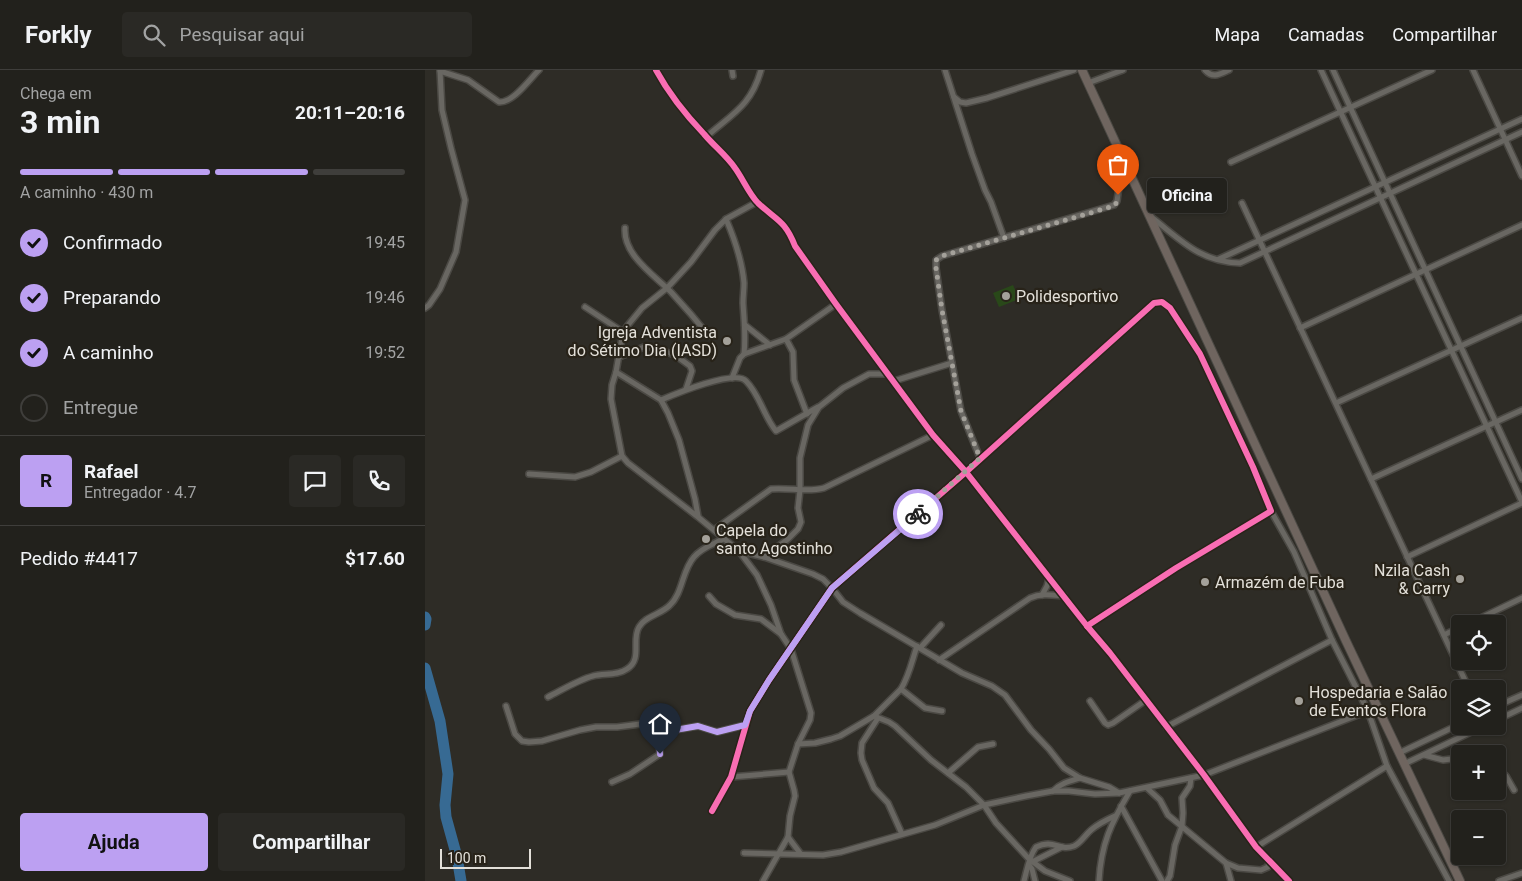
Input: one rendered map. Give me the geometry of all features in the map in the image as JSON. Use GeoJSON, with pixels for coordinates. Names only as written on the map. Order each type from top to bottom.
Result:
{"type":"FeatureCollection","features":[{"type":"Feature","properties":{"kind":"main road"},"geometry":{"type":"LineString","coordinates":[[1082,70],[1460,881]]}},
{"type":"Feature","properties":{"kind":"street"},"geometry":{"type":"LineString","coordinates":[[425,308],[440,290],[456,252],[465,200],[442,110],[440,71],[468,80],[499,102],[504,102],[513,98],[539,70]]}},
{"type":"Feature","properties":{"kind":"street"},"geometry":{"type":"LineString","coordinates":[[656,70],[677,105],[705,137],[719,148],[735,168],[757,202],[781,222],[791,236],[795,246],[835,304],[933,435],[966,472],[1110,653],[1257,847],[1289,881]]}},
{"type":"Feature","properties":{"kind":"street"},"geometry":{"type":"LineString","coordinates":[[732,70],[733,76]]}},
{"type":"Feature","properties":{"kind":"street"},"geometry":{"type":"LineString","coordinates":[[705,137],[730,119],[748,100],[754,91],[761,70]]}},
{"type":"Feature","properties":{"kind":"street"},"geometry":{"type":"LineString","coordinates":[[945,70],[972,154],[1003,238]]}},
{"type":"Feature","properties":{"kind":"street"},"geometry":{"type":"LineString","coordinates":[[954,97],[960,102],[966,103],[1014,91],[1075,70]]}},
{"type":"Feature","properties":{"kind":"street"},"geometry":{"type":"LineString","coordinates":[[1088,83],[1123,70]]}},
{"type":"Feature","properties":{"kind":"street"},"geometry":{"type":"LineString","coordinates":[[1205,70],[1209,74],[1216,76],[1229,70]]}},
{"type":"Feature","properties":{"kind":"street"},"geometry":{"type":"LineString","coordinates":[[1321,70],[1522,502],[1407,557]]}},
{"type":"Feature","properties":{"kind":"street"},"geometry":{"type":"LineString","coordinates":[[1333,70],[1522,479]]}},
{"type":"Feature","properties":{"kind":"street"},"geometry":{"type":"LineString","coordinates":[[1231,162],[1432,70]]}},
{"type":"Feature","properties":{"kind":"street"},"geometry":{"type":"LineString","coordinates":[[1473,70],[1522,176]]}},
{"type":"Feature","properties":{"kind":"street"},"geometry":{"type":"LineString","coordinates":[[1218,260],[1522,119]]}},
{"type":"Feature","properties":{"kind":"street"},"geometry":{"type":"LineString","coordinates":[[1148,214],[1188,247],[1201,255],[1231,263],[1240,263],[1522,132]]}},
{"type":"Feature","properties":{"kind":"street"},"geometry":{"type":"LineString","coordinates":[[980,458],[961,411],[942,310],[936,260],[942,256],[1114,206],[1117,202],[1123,158]]}},
{"type":"Feature","properties":{"kind":"street"},"geometry":{"type":"LineString","coordinates":[[757,202],[726,219],[667,288],[642,308],[628,325],[623,332],[611,399],[622,456],[628,463],[698,517],[739,552],[757,575],[771,605],[781,634],[791,649],[811,713],[810,720],[798,744],[789,772],[795,796],[790,816],[788,837],[763,881]]}},
{"type":"Feature","properties":{"kind":"street"},"geometry":{"type":"LineString","coordinates":[[1241,203],[1465,680]]}},
{"type":"Feature","properties":{"kind":"street"},"geometry":{"type":"LineString","coordinates":[[726,219],[737,244],[742,266],[746,337],[744,354]]}},
{"type":"Feature","properties":{"kind":"street"},"geometry":{"type":"LineString","coordinates":[[1300,328],[1522,225]]}},
{"type":"Feature","properties":{"kind":"street"},"geometry":{"type":"LineString","coordinates":[[625,228],[625,239],[637,258],[650,274],[667,288],[709,336]]}},
{"type":"Feature","properties":{"kind":"street"},"geometry":{"type":"LineString","coordinates":[[712,812],[731,777],[750,711],[832,588],[966,472],[1154,303],[1161,302],[1171,308],[1200,354],[1271,510],[1294,552],[1332,640],[1368,711],[1387,766],[1449,881]]}},
{"type":"Feature","properties":{"kind":"street"},"geometry":{"type":"LineString","coordinates":[[732,378],[740,358],[744,354],[786,339],[835,304]]}},
{"type":"Feature","properties":{"kind":"street"},"geometry":{"type":"LineString","coordinates":[[585,307],[623,332]]}},
{"type":"Feature","properties":{"kind":"street"},"geometry":{"type":"LineString","coordinates":[[1336,403],[1522,318]]}},
{"type":"Feature","properties":{"kind":"street"},"geometry":{"type":"LineString","coordinates":[[745,325],[770,345]]}},
{"type":"Feature","properties":{"kind":"street"},"geometry":{"type":"LineString","coordinates":[[786,339],[793,352],[794,380],[807,414]]}},
{"type":"Feature","properties":{"kind":"street"},"geometry":{"type":"LineString","coordinates":[[619,356],[651,346],[675,355],[690,366],[692,372],[686,389]]}},
{"type":"Feature","properties":{"kind":"street"},"geometry":{"type":"LineString","coordinates":[[1200,354],[1211,349]]}},
{"type":"Feature","properties":{"kind":"street"},"geometry":{"type":"LineString","coordinates":[[894,381],[952,363]]}},
{"type":"Feature","properties":{"kind":"street"},"geometry":{"type":"LineString","coordinates":[[616,372],[661,400],[668,412],[679,440],[698,517]]}},
{"type":"Feature","properties":{"kind":"street"},"geometry":{"type":"LineString","coordinates":[[661,400],[686,389],[742,377],[753,390],[776,431],[819,407],[843,388],[869,374],[887,374]]}},
{"type":"Feature","properties":{"kind":"street"},"geometry":{"type":"LineString","coordinates":[[764,557],[775,550],[798,529],[801,522],[798,508],[800,458],[808,425],[819,407]]}},
{"type":"Feature","properties":{"kind":"street"},"geometry":{"type":"LineString","coordinates":[[1371,479],[1522,410]]}},
{"type":"Feature","properties":{"kind":"street"},"geometry":{"type":"LineString","coordinates":[[714,530],[771,489],[813,491],[824,488],[933,435]]}},
{"type":"Feature","properties":{"kind":"street"},"geometry":{"type":"LineString","coordinates":[[529,474],[575,476],[591,472],[622,456]]}},
{"type":"Feature","properties":{"kind":"street"},"geometry":{"type":"LineString","coordinates":[[1087,626],[1175,568],[1271,510]]}},
{"type":"Feature","properties":{"kind":"street"},"geometry":{"type":"LineString","coordinates":[[548,697],[594,676],[611,675],[627,669],[634,661],[637,649],[636,636],[638,627],[671,604],[694,556],[701,550],[723,539]]}},
{"type":"Feature","properties":{"kind":"street"},"geometry":{"type":"LineString","coordinates":[[739,552],[764,557],[823,579],[843,602],[962,673],[992,686],[1005,695],[1031,730],[1064,768],[1081,778],[1109,787],[1119,793]]}},
{"type":"Feature","properties":{"kind":"street"},"geometry":{"type":"LineString","coordinates":[[1042,595],[1049,578]]}},
{"type":"Feature","properties":{"kind":"street"},"geometry":{"type":"LineString","coordinates":[[939,660],[1030,598],[1042,595],[1064,596]]}},
{"type":"Feature","properties":{"kind":"street"},"geometry":{"type":"LineString","coordinates":[[709,596],[716,604],[735,615],[761,619],[781,634]]}},
{"type":"Feature","properties":{"kind":"street"},"geometry":{"type":"LineString","coordinates":[[1487,615],[1522,598]]}},
{"type":"Feature","properties":{"kind":"street"},"geometry":{"type":"LineString","coordinates":[[903,834],[888,804],[874,788],[862,760],[862,743],[876,717],[901,689],[909,674],[918,647],[941,625]]}},
{"type":"Feature","properties":{"kind":"street"},"geometry":{"type":"LineString","coordinates":[[1444,635],[1451,632]]}},
{"type":"Feature","properties":{"kind":"street"},"geometry":{"type":"LineString","coordinates":[[1166,727],[1332,640]]}},
{"type":"Feature","properties":{"kind":"street"},"geometry":{"type":"LineString","coordinates":[[901,689],[925,708],[942,711]]}},
{"type":"Feature","properties":{"kind":"street"},"geometry":{"type":"LineString","coordinates":[[1506,702],[1522,695]]}},
{"type":"Feature","properties":{"kind":"street"},"geometry":{"type":"LineString","coordinates":[[1090,701],[1108,725],[1146,700]]}},
{"type":"Feature","properties":{"kind":"street"},"geometry":{"type":"LineString","coordinates":[[506,706],[515,734],[522,741],[529,742],[542,741],[596,727],[654,723],[661,727],[675,730],[698,726],[717,732],[745,725]]}},
{"type":"Feature","properties":{"kind":"street"},"geometry":{"type":"LineString","coordinates":[[1506,716],[1522,708]]}},
{"type":"Feature","properties":{"kind":"street"},"geometry":{"type":"LineString","coordinates":[[744,853],[823,855],[841,852],[935,826],[984,806],[1053,792],[1119,793],[1191,778],[1204,775],[1368,711]]}},
{"type":"Feature","properties":{"kind":"street"},"geometry":{"type":"LineString","coordinates":[[798,744],[831,740],[876,717]]}},
{"type":"Feature","properties":{"kind":"street"},"geometry":{"type":"LineString","coordinates":[[876,717],[895,726],[931,760],[966,787],[1030,862],[1045,871],[1069,881]]}},
{"type":"Feature","properties":{"kind":"street"},"geometry":{"type":"LineString","coordinates":[[612,782],[630,774],[660,754],[661,727]]}},
{"type":"Feature","properties":{"kind":"street"},"geometry":{"type":"LineString","coordinates":[[1399,753],[1451,728]]}},
{"type":"Feature","properties":{"kind":"street"},"geometry":{"type":"LineString","coordinates":[[1404,764],[1465,735]]}},
{"type":"Feature","properties":{"kind":"street"},"geometry":{"type":"LineString","coordinates":[[948,773],[978,747],[993,744]]}},
{"type":"Feature","properties":{"kind":"street"},"geometry":{"type":"LineString","coordinates":[[1424,755],[1443,760],[1451,759]]}},
{"type":"Feature","properties":{"kind":"street"},"geometry":{"type":"LineString","coordinates":[[1257,847],[1387,766]]}},
{"type":"Feature","properties":{"kind":"street"},"geometry":{"type":"LineString","coordinates":[[731,777],[789,772]]}},
{"type":"Feature","properties":{"kind":"street"},"geometry":{"type":"LineString","coordinates":[[1506,775],[1513,790]]}},
{"type":"Feature","properties":{"kind":"street"},"geometry":{"type":"LineString","coordinates":[[1053,792],[1065,782],[1081,778]]}},
{"type":"Feature","properties":{"kind":"street"},"geometry":{"type":"LineString","coordinates":[[1167,881],[1170,876],[1175,846],[1182,826],[1182,798],[1190,786],[1191,778]]}},
{"type":"Feature","properties":{"kind":"street"},"geometry":{"type":"LineString","coordinates":[[1147,788],[1159,800],[1168,815],[1226,862],[1238,868],[1265,869],[1268,867],[1269,860]]}},
{"type":"Feature","properties":{"kind":"street"},"geometry":{"type":"LineString","coordinates":[[1099,881],[1104,845],[1115,816],[1130,791]]}},
{"type":"Feature","properties":{"kind":"street"},"geometry":{"type":"LineString","coordinates":[[1121,806],[1162,881]]}},
{"type":"Feature","properties":{"kind":"street"},"geometry":{"type":"LineString","coordinates":[[1024,881],[1034,849],[1040,845],[1050,843],[1062,847],[1077,845],[1091,829],[1115,816]]}},
{"type":"Feature","properties":{"kind":"street"},"geometry":{"type":"LineString","coordinates":[[788,837],[800,853]]}},
{"type":"Feature","properties":{"kind":"street"},"geometry":{"type":"LineString","coordinates":[[1030,862],[1062,847]]}},
{"type":"Feature","properties":{"kind":"street"},"geometry":{"type":"LineString","coordinates":[[1030,862],[1035,881]]}},
{"type":"Feature","properties":{"kind":"street"},"geometry":{"type":"LineString","coordinates":[[1226,862],[1231,879]]}},
{"type":"Feature","properties":{"kind":"street"},"geometry":{"type":"LineString","coordinates":[[1231,879],[1238,868]]}},
{"type":"Feature","properties":{"kind":"street"},"geometry":{"type":"LineString","coordinates":[[1499,881],[1522,873]]}},
{"type":"Feature","properties":{"kind":"green space","name":"Polidesportivo"},"geometry":{"type":"Polygon","coordinates":[[[1013,285],[1019,299],[999,307],[993,293],[1013,285]]]}},
{"type":"Feature","properties":{"kind":"waterway"},"geometry":{"type":"LineString","coordinates":[[425,617],[425,625]]}},
{"type":"Feature","properties":{"kind":"waterway"},"geometry":{"type":"LineString","coordinates":[[425,668],[440,721],[448,774],[445,805],[446,817],[457,857],[461,881]]}},
{"type":"Feature","properties":{"kind":"cycle path"},"geometry":{"type":"LineString","coordinates":[[656,70],[684,111],[738,172],[758,203],[784,225],[795,246],[836,304],[933,435],[966,472],[1110,653],[1204,775],[1256,847],[1289,881]]}},
{"type":"Feature","properties":{"kind":"cycle path"},"geometry":{"type":"LineString","coordinates":[[712,811],[731,777],[750,711],[832,588],[966,472],[1154,303],[1162,302],[1170,308],[1200,354],[1253,467],[1271,511],[1176,568],[1087,626]]}},
{"type":"Feature","properties":{"kind":"way so far"},"geometry":{"type":"LineString","coordinates":[[918,514],[980,458],[961,411],[942,310],[936,260],[942,256],[1114,206],[1118,195]]}},
{"type":"Feature","properties":{"kind":"place","name":"Oficina"},"geometry":{"type":"Point","coordinates":[1118,195]}},
{"type":"Feature","properties":{"kind":"place","name":"Polidesportivo"},"geometry":{"type":"Point","coordinates":[1006,296]}},
{"type":"Feature","properties":{"kind":"place","name":"Igreja Adventista do Sétimo Dia (IASD)"},"geometry":{"type":"Point","coordinates":[727,341]}},
{"type":"Feature","properties":{"kind":"place","name":"Capela do santo Agostinho"},"geometry":{"type":"Point","coordinates":[706,539]}},
{"type":"Feature","properties":{"kind":"place","name":"Nzila Cash & Carry"},"geometry":{"type":"Point","coordinates":[1460,579]}},
{"type":"Feature","properties":{"kind":"place","name":"Armazém de Fuba"},"geometry":{"type":"Point","coordinates":[1205,582]}},
{"type":"Feature","properties":{"kind":"place","name":"Hospedaria e Salão de Eventos Flora"},"geometry":{"type":"Point","coordinates":[1299,701]}},
{"type":"Feature","properties":{"kind":"route"},"geometry":{"type":"LineString","coordinates":[[660,754],[661,727],[675,730],[698,726],[717,732],[745,725],[750,711],[769,680],[832,588],[918,514]]}}]}
